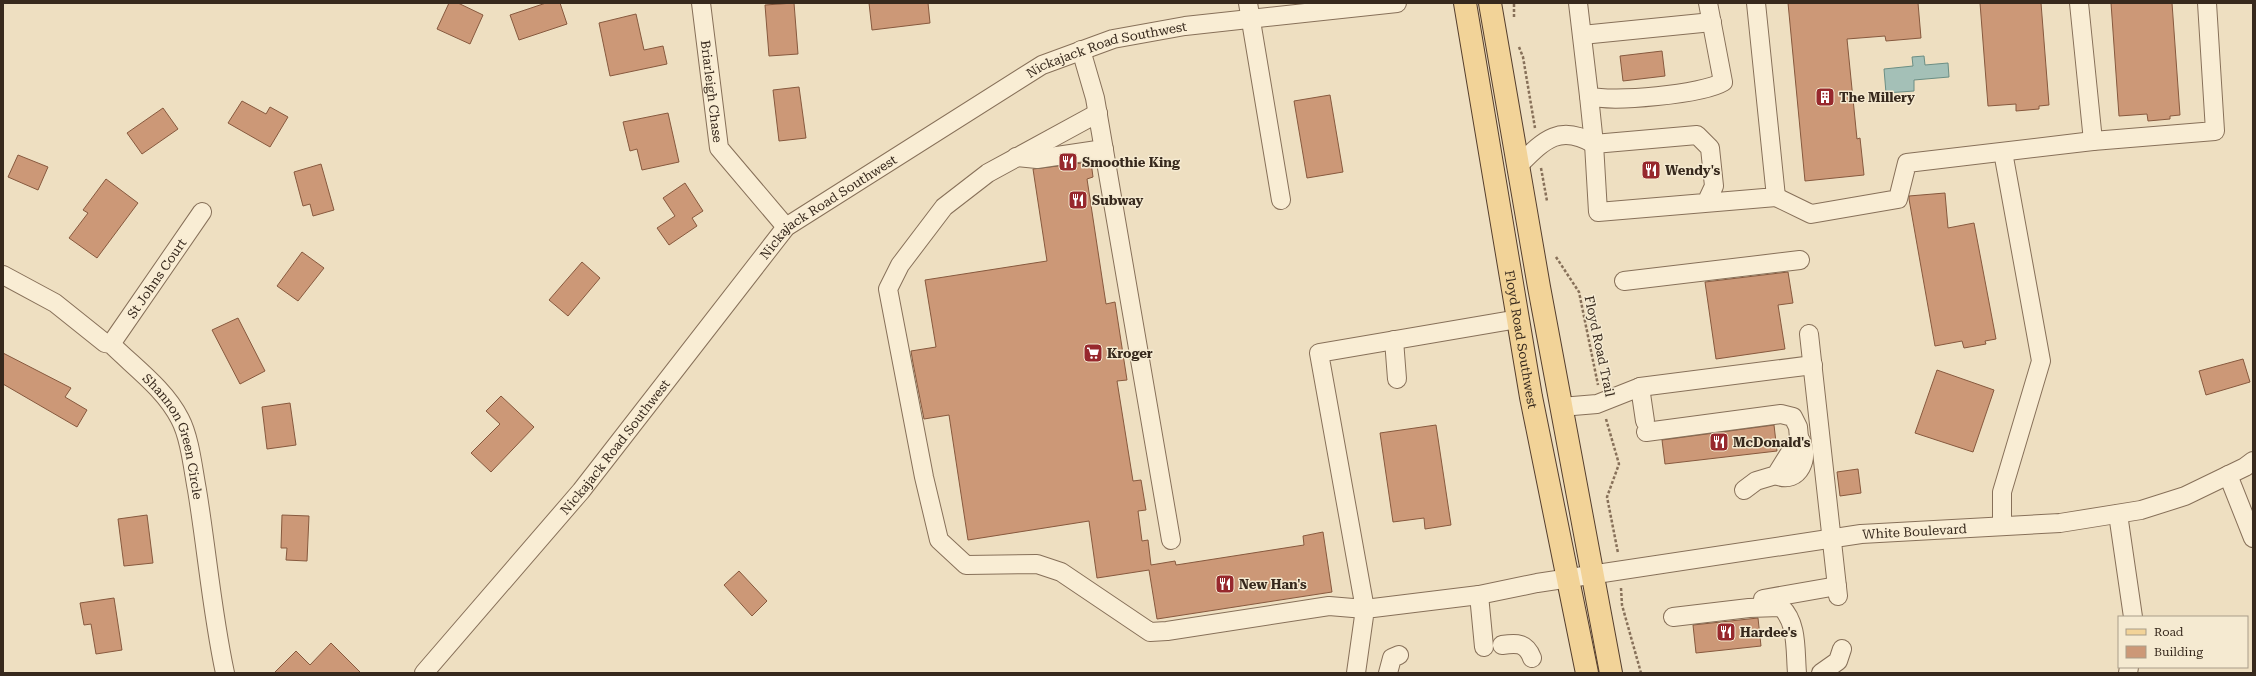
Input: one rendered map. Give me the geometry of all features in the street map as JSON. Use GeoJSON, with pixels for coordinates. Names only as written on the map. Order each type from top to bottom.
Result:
{"type":"FeatureCollection","features":[{"type":"Feature","properties":{"kind":"main road","name":"Floyd Road Southwest"},"geometry":{"type":"LineString","coordinates":[[1465,3],[1532,404],[1587,673]]}},
{"type":"Feature","properties":{"kind":"main road","name":"Floyd Road Southwest"},"geometry":{"type":"LineString","coordinates":[[1490,3],[1561,407],[1611,673]]}},
{"type":"Feature","properties":{"kind":"street","name":"Briarleigh Chase"},"geometry":{"type":"LineString","coordinates":[[701,3],[719,148],[786,226]]}},
{"type":"Feature","properties":{"kind":"street","name":"Nickajack Road Southwest"},"geometry":{"type":"LineString","coordinates":[[424,673],[580,491],[786,226],[1042,65],[1081,50],[1113,39],[1186,26],[1249,11],[1397,3]]}},
{"type":"Feature","properties":{"kind":"street"},"geometry":{"type":"LineString","coordinates":[[1578,3],[1590,96],[1598,212],[1776,197],[1811,214],[1898,199],[1907,163],[2093,141],[2215,131],[2206,3]]}},
{"type":"Feature","properties":{"kind":"street"},"geometry":{"type":"LineString","coordinates":[[1590,96],[1600,99],[1630,98],[1703,90],[1723,82],[1718,47],[1708,3]]}},
{"type":"Feature","properties":{"kind":"street"},"geometry":{"type":"LineString","coordinates":[[1756,3],[1776,197]]}},
{"type":"Feature","properties":{"kind":"street"},"geometry":{"type":"LineString","coordinates":[[2079,3],[2093,141]]}},
{"type":"Feature","properties":{"kind":"street"},"geometry":{"type":"LineString","coordinates":[[1249,11],[1281,200]]}},
{"type":"Feature","properties":{"kind":"street"},"geometry":{"type":"LineString","coordinates":[[1582,35],[1712,22]]}},
{"type":"Feature","properties":{"kind":"street"},"geometry":{"type":"LineString","coordinates":[[1081,50],[1098,113],[1171,540]]}},
{"type":"Feature","properties":{"kind":"street","name":"White Boulevard"},"geometry":{"type":"LineString","coordinates":[[1098,113],[988,173],[944,207],[900,265],[888,289],[924,477],[939,540],[966,565],[1037,564],[1061,572],[1150,632],[1329,606],[1365,609],[1479,595],[1568,578],[1620,572],[1861,534],[2060,523],[2141,510],[2185,496],[2253,461]]}},
{"type":"Feature","properties":{"kind":"street"},"geometry":{"type":"LineString","coordinates":[[1518,166],[1538,146],[1548,139],[1562,135],[1578,135],[1594,144],[1697,135],[1710,148],[1714,186],[1706,203]]}},
{"type":"Feature","properties":{"kind":"street"},"geometry":{"type":"LineString","coordinates":[[1016,157],[1037,159],[1104,149]]}},
{"type":"Feature","properties":{"kind":"street"},"geometry":{"type":"LineString","coordinates":[[2002,526],[2002,492],[2041,361],[2003,152]]}},
{"type":"Feature","properties":{"kind":"street","name":"St Johns Court"},"geometry":{"type":"LineString","coordinates":[[111,344],[202,212]]}},
{"type":"Feature","properties":{"kind":"street"},"geometry":{"type":"LineString","coordinates":[[1624,281],[1800,260]]}},
{"type":"Feature","properties":{"kind":"street","name":"Shannon Green Circle"},"geometry":{"type":"LineString","coordinates":[[3,275],[56,302],[105,344],[111,344],[163,395],[181,420],[191,456],[208,554],[214,624],[225,673]]}},
{"type":"Feature","properties":{"kind":"street"},"geometry":{"type":"LineString","coordinates":[[1356,673],[1365,609],[1319,353],[1518,319]]}},
{"type":"Feature","properties":{"kind":"street"},"geometry":{"type":"LineString","coordinates":[[1796,673],[1792,624],[1789,616],[1781,607],[1673,614],[1798,594],[1837,591],[1830,539],[1810,334]]}},
{"type":"Feature","properties":{"kind":"street"},"geometry":{"type":"LineString","coordinates":[[1394,340],[1397,379]]}},
{"type":"Feature","properties":{"kind":"street"},"geometry":{"type":"LineString","coordinates":[[1561,407],[1602,402],[1640,387],[1813,365]]}},
{"type":"Feature","properties":{"kind":"street"},"geometry":{"type":"LineString","coordinates":[[1640,387],[1646,427],[1781,414],[1794,417],[1798,427],[1799,438],[1805,450],[1804,462],[1798,472],[1782,478],[1776,475],[1756,481],[1744,490]]}},
{"type":"Feature","properties":{"kind":"street"},"geometry":{"type":"LineString","coordinates":[[2228,475],[2253,538]]}},
{"type":"Feature","properties":{"kind":"street"},"geometry":{"type":"LineString","coordinates":[[2118,514],[2133,616]]}},
{"type":"Feature","properties":{"kind":"street"},"geometry":{"type":"LineString","coordinates":[[1798,594],[1807,673]]}},
{"type":"Feature","properties":{"kind":"street"},"geometry":{"type":"LineString","coordinates":[[1479,595],[1484,646]]}},
{"type":"Feature","properties":{"kind":"street"},"geometry":{"type":"LineString","coordinates":[[1502,645],[1516,643],[1523,645],[1529,651],[1532,658]]}},
{"type":"Feature","properties":{"kind":"street"},"geometry":{"type":"LineString","coordinates":[[1821,673],[1838,661],[1842,649]]}},
{"type":"Feature","properties":{"kind":"street"},"geometry":{"type":"LineString","coordinates":[[1388,673],[1392,658],[1399,656]]}},
{"type":"Feature","properties":{"kind":"path"},"geometry":{"type":"LineString","coordinates":[[1514,3],[1514,25]]}},
{"type":"Feature","properties":{"kind":"path"},"geometry":{"type":"LineString","coordinates":[[1519,45],[1524,57],[1547,206]]}},
{"type":"Feature","properties":{"kind":"path","name":"Floyd Road Trail"},"geometry":{"type":"LineString","coordinates":[[1554,250],[1556,257],[1579,292],[1602,402],[1618,464],[1607,497],[1620,572],[1622,605],[1641,673]]}},
{"type":"Feature","properties":{"kind":"water"},"geometry":{"type":"Polygon","coordinates":[[[1924,56],[1925,65],[1948,63],[1949,77],[1914,80],[1914,91],[1886,93],[1884,69],[1913,66],[1912,57],[1924,56]]]}},
{"type":"Feature","properties":{"kind":"building"},"geometry":{"type":"Polygon","coordinates":[[[449,3],[458,3],[483,15],[470,44],[437,29],[449,3]]]}},
{"type":"Feature","properties":{"kind":"building"},"geometry":{"type":"Polygon","coordinates":[[[546,3],[560,3],[567,24],[519,40],[510,15],[546,3]]]}},
{"type":"Feature","properties":{"kind":"building"},"geometry":{"type":"Polygon","coordinates":[[[794,3],[798,54],[769,56],[765,5],[794,3]]]}},
{"type":"Feature","properties":{"kind":"building"},"geometry":{"type":"Polygon","coordinates":[[[869,3],[928,3],[930,23],[872,30],[869,3]]]}},
{"type":"Feature","properties":{"kind":"building","name":"The Millery"},"geometry":{"type":"Polygon","coordinates":[[[1788,3],[1918,3],[1921,38],[1886,41],[1885,36],[1847,39],[1857,139],[1860,138],[1864,175],[1805,181],[1788,3]]]}},
{"type":"Feature","properties":{"kind":"building"},"geometry":{"type":"Polygon","coordinates":[[[1980,3],[2041,3],[2049,105],[2039,106],[2039,109],[2016,111],[2016,104],[1988,106],[1980,3]]]}},
{"type":"Feature","properties":{"kind":"building"},"geometry":{"type":"Polygon","coordinates":[[[2111,3],[2172,3],[2180,115],[2170,116],[2170,119],[2148,121],[2147,114],[2119,116],[2111,3]]]}},
{"type":"Feature","properties":{"kind":"building"},"geometry":{"type":"Polygon","coordinates":[[[636,14],[644,50],[663,46],[667,64],[610,76],[599,23],[636,14]]]}},
{"type":"Feature","properties":{"kind":"building"},"geometry":{"type":"Polygon","coordinates":[[[1662,51],[1665,76],[1623,81],[1620,56],[1662,51]]]}},
{"type":"Feature","properties":{"kind":"building"},"geometry":{"type":"Polygon","coordinates":[[[799,87],[806,138],[779,141],[773,90],[799,87]]]}},
{"type":"Feature","properties":{"kind":"building"},"geometry":{"type":"Polygon","coordinates":[[[1330,95],[1343,172],[1307,178],[1294,101],[1330,95]]]}},
{"type":"Feature","properties":{"kind":"building"},"geometry":{"type":"Polygon","coordinates":[[[242,101],[266,114],[270,107],[288,117],[270,147],[228,123],[242,101]]]}},
{"type":"Feature","properties":{"kind":"building"},"geometry":{"type":"Polygon","coordinates":[[[163,108],[178,129],[142,154],[127,133],[163,108]]]}},
{"type":"Feature","properties":{"kind":"building"},"geometry":{"type":"Polygon","coordinates":[[[668,113],[679,162],[642,170],[637,149],[630,151],[623,122],[668,113]]]}},
{"type":"Feature","properties":{"kind":"building"},"geometry":{"type":"Polygon","coordinates":[[[18,155],[48,167],[38,190],[8,177],[18,155]]]}},
{"type":"Feature","properties":{"kind":"building"},"geometry":{"type":"Polygon","coordinates":[[[1091,162],[1093,177],[1087,179],[1106,304],[1115,302],[1127,380],[1117,381],[1133,481],[1141,480],[1146,510],[1138,511],[1142,541],[1148,540],[1151,565],[1175,561],[1176,565],[1304,545],[1303,536],[1323,532],[1332,592],[1157,619],[1149,570],[1097,578],[1089,521],[968,540],[949,415],[924,419],[911,351],[936,347],[925,280],[1047,261],[1033,169],[1091,162]]]}},
{"type":"Feature","properties":{"kind":"building"},"geometry":{"type":"Polygon","coordinates":[[[321,164],[334,210],[313,216],[310,204],[303,206],[294,172],[321,164]]]}},
{"type":"Feature","properties":{"kind":"building"},"geometry":{"type":"Polygon","coordinates":[[[106,179],[138,203],[97,258],[69,238],[88,213],[83,210],[106,179]]]}},
{"type":"Feature","properties":{"kind":"building"},"geometry":{"type":"Polygon","coordinates":[[[685,183],[703,211],[692,218],[697,226],[669,245],[657,228],[675,216],[663,198],[685,183]]]}},
{"type":"Feature","properties":{"kind":"building"},"geometry":{"type":"Polygon","coordinates":[[[1945,193],[1948,228],[1974,223],[1996,339],[1985,341],[1986,344],[1964,348],[1962,341],[1935,346],[1909,196],[1945,193]]]}},
{"type":"Feature","properties":{"kind":"building"},"geometry":{"type":"Polygon","coordinates":[[[302,252],[324,268],[298,301],[277,286],[302,252]]]}},
{"type":"Feature","properties":{"kind":"building"},"geometry":{"type":"Polygon","coordinates":[[[582,262],[600,278],[568,316],[549,300],[582,262]]]}},
{"type":"Feature","properties":{"kind":"building"},"geometry":{"type":"Polygon","coordinates":[[[1788,272],[1793,303],[1778,305],[1785,349],[1716,359],[1705,282],[1788,272]]]}},
{"type":"Feature","properties":{"kind":"building"},"geometry":{"type":"Polygon","coordinates":[[[238,318],[265,371],[240,384],[212,330],[238,318]]]}},
{"type":"Feature","properties":{"kind":"building"},"geometry":{"type":"Polygon","coordinates":[[[3,353],[71,388],[65,397],[87,410],[77,427],[3,384],[3,353]]]}},
{"type":"Feature","properties":{"kind":"building"},"geometry":{"type":"Polygon","coordinates":[[[2243,359],[2250,382],[2206,395],[2199,371],[2243,359]]]}},
{"type":"Feature","properties":{"kind":"building"},"geometry":{"type":"Polygon","coordinates":[[[1937,370],[1994,390],[1973,452],[1915,433],[1937,370]]]}},
{"type":"Feature","properties":{"kind":"building"},"geometry":{"type":"Polygon","coordinates":[[[501,396],[534,427],[491,472],[471,453],[500,424],[486,411],[501,396]]]}},
{"type":"Feature","properties":{"kind":"building"},"geometry":{"type":"Polygon","coordinates":[[[290,403],[296,445],[267,449],[262,407],[290,403]]]}},
{"type":"Feature","properties":{"kind":"building"},"geometry":{"type":"Polygon","coordinates":[[[1436,425],[1451,525],[1425,529],[1424,518],[1393,522],[1380,433],[1436,425]]]}},
{"type":"Feature","properties":{"kind":"building","name":"McDonald's"},"geometry":{"type":"Polygon","coordinates":[[[1774,425],[1777,451],[1665,464],[1662,440],[1774,425]]]}},
{"type":"Feature","properties":{"kind":"building"},"geometry":{"type":"Polygon","coordinates":[[[1858,469],[1861,493],[1840,496],[1837,472],[1858,469]]]}},
{"type":"Feature","properties":{"kind":"building"},"geometry":{"type":"Polygon","coordinates":[[[147,515],[153,563],[124,566],[118,519],[147,515]]]}},
{"type":"Feature","properties":{"kind":"building"},"geometry":{"type":"Polygon","coordinates":[[[282,515],[309,516],[307,561],[286,560],[287,548],[281,548],[282,515]]]}},
{"type":"Feature","properties":{"kind":"building"},"geometry":{"type":"Polygon","coordinates":[[[739,571],[767,601],[752,616],[724,585],[739,571]]]}},
{"type":"Feature","properties":{"kind":"building"},"geometry":{"type":"Polygon","coordinates":[[[114,598],[122,650],[96,654],[91,624],[84,625],[80,603],[114,598]]]}},
{"type":"Feature","properties":{"kind":"building","name":"Hardee's"},"geometry":{"type":"Polygon","coordinates":[[[1758,618],[1761,646],[1696,653],[1693,625],[1758,618]]]}},
{"type":"Feature","properties":{"kind":"building"},"geometry":{"type":"Polygon","coordinates":[[[331,643],[361,673],[274,673],[296,651],[310,665],[331,643]]]}},
{"type":"Feature","properties":{"kind":"place","name":"The Millery"},"geometry":{"type":"Point","coordinates":[1825,97]}},
{"type":"Feature","properties":{"kind":"place","name":"Smoothie King"},"geometry":{"type":"Point","coordinates":[1068,162]}},
{"type":"Feature","properties":{"kind":"place","name":"Wendy's"},"geometry":{"type":"Point","coordinates":[1651,170]}},
{"type":"Feature","properties":{"kind":"place","name":"Subway"},"geometry":{"type":"Point","coordinates":[1078,200]}},
{"type":"Feature","properties":{"kind":"place","name":"Kroger"},"geometry":{"type":"Point","coordinates":[1093,353]}},
{"type":"Feature","properties":{"kind":"place","name":"McDonald's"},"geometry":{"type":"Point","coordinates":[1719,442]}},
{"type":"Feature","properties":{"kind":"place","name":"New Han's"},"geometry":{"type":"Point","coordinates":[1225,584]}},
{"type":"Feature","properties":{"kind":"place","name":"Hardee's"},"geometry":{"type":"Point","coordinates":[1726,632]}}]}
